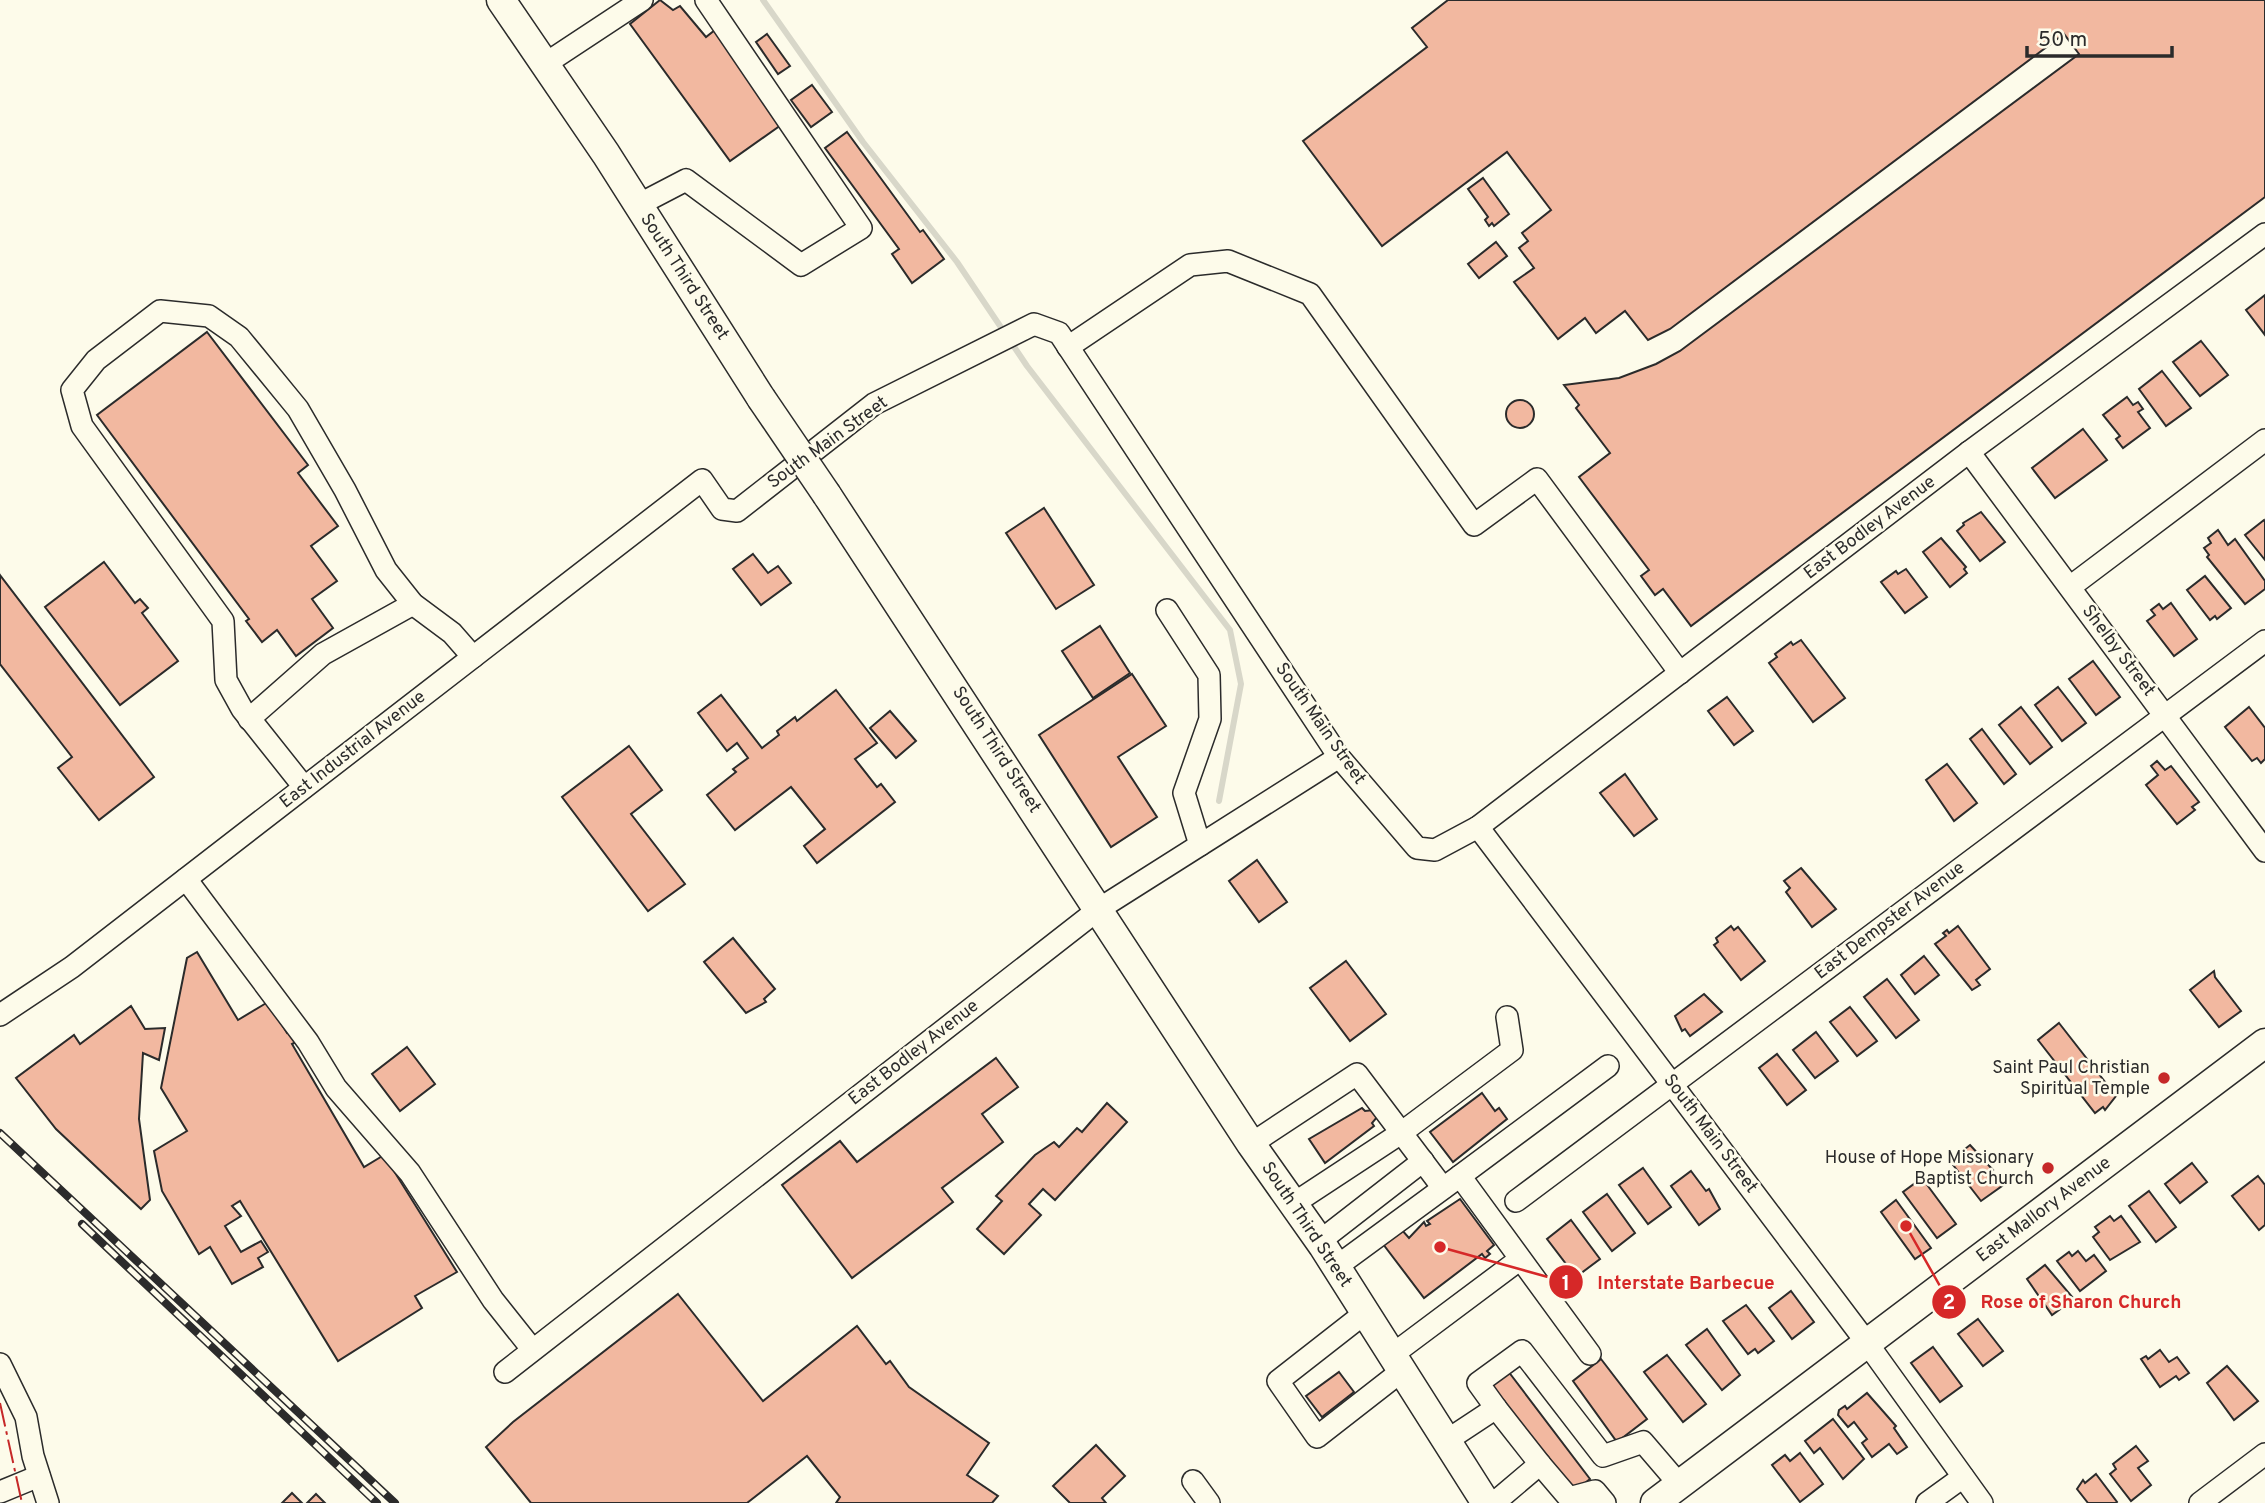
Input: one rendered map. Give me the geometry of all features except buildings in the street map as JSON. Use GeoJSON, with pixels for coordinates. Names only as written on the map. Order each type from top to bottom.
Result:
{"type":"FeatureCollection","features":[{"type":"Feature","properties":{"kind":"main road","name":"South Third Street"},"geometry":{"type":"LineString","coordinates":[[502,0],[1251,1144],[1320,1241],[1486,1503]]}},
{"type":"Feature","properties":{"kind":"main road","name":"East Mallory Avenue"},"geometry":{"type":"LineString","coordinates":[[1655,1503],[2265,1043]]}},
{"type":"Feature","properties":{"kind":"street"},"geometry":{"type":"LineString","coordinates":[[545,64],[642,0]]}},
{"type":"Feature","properties":{"kind":"street"},"geometry":{"type":"LineString","coordinates":[[638,205],[686,180],[801,265],[861,228],[706,0]]}},
{"type":"Feature","properties":{"kind":"street","name":"East Bodley Avenue"},"geometry":{"type":"LineString","coordinates":[[1478,827],[1969,452],[2265,234]]}},
{"type":"Feature","properties":{"kind":"street"},"geometry":{"type":"LineString","coordinates":[[1068,347],[1190,265],[1228,261],[1310,294],[1474,525],[1537,479],[1679,673]]}},
{"type":"Feature","properties":{"kind":"street"},"geometry":{"type":"LineString","coordinates":[[304,787],[249,719],[226,680],[223,621],[82,426],[72,390],[96,360],[160,311],[209,316],[239,337],[298,409],[345,490],[386,570],[412,604],[452,633],[473,657]]}},
{"type":"Feature","properties":{"kind":"street","name":"South Main Street"},"geometry":{"type":"LineString","coordinates":[[702,480],[722,509],[737,511],[874,404],[1034,324],[1059,333],[1339,757],[1417,848],[1435,850],[1478,827],[1867,1343],[1982,1503]]}},
{"type":"Feature","properties":{"kind":"street"},"geometry":{"type":"LineString","coordinates":[[2070,587],[2265,440]]}},
{"type":"Feature","properties":{"kind":"street","name":"Shelby Street"},"geometry":{"type":"LineString","coordinates":[[1969,452],[2264,848]]}},
{"type":"Feature","properties":{"kind":"street","name":"East Industrial Avenue"},"geometry":{"type":"LineString","coordinates":[[0,1015],[72,967],[702,480]]}},
{"type":"Feature","properties":{"kind":"street"},"geometry":{"type":"LineString","coordinates":[[249,719],[323,654],[412,604]]}},
{"type":"Feature","properties":{"kind":"street"},"geometry":{"type":"LineString","coordinates":[[1167,610],[1209,675],[1210,719],[1184,793],[1200,845]]}},
{"type":"Feature","properties":{"kind":"street","name":"East Dempster Avenue"},"geometry":{"type":"LineString","coordinates":[[1516,1201],[2265,641]]}},
{"type":"Feature","properties":{"kind":"street","name":"East Bodley Avenue"},"geometry":{"type":"LineString","coordinates":[[505,1372],[1099,909],[1339,757]]}},
{"type":"Feature","properties":{"kind":"street"},"geometry":{"type":"LineString","coordinates":[[186,879],[308,1042],[336,1088],[410,1173],[493,1300],[532,1349]]}},
{"type":"Feature","properties":{"kind":"street"},"geometry":{"type":"LineString","coordinates":[[1293,1204],[1401,1133],[1512,1050],[1507,1017]]}},
{"type":"Feature","properties":{"kind":"street"},"geometry":{"type":"LineString","coordinates":[[1336,1267],[1608,1066]]}},
{"type":"Feature","properties":{"kind":"street"},"geometry":{"type":"LineString","coordinates":[[1251,1144],[1357,1074],[1423,1161],[1451,1182],[1519,1260],[1590,1354]]}},
{"type":"Feature","properties":{"kind":"street"},"geometry":{"type":"LineString","coordinates":[[1320,1241],[1423,1161]]}},
{"type":"Feature","properties":{"kind":"street"},"geometry":{"type":"LineString","coordinates":[[1365,1313],[1278,1381],[1317,1437],[1397,1362],[1519,1260]]}},
{"type":"Feature","properties":{"kind":"street"},"geometry":{"type":"LineString","coordinates":[[1522,1351],[1603,1456],[1600,1497],[1569,1498],[1478,1383],[1522,1351]]}},
{"type":"Feature","properties":{"kind":"street"},"geometry":{"type":"LineString","coordinates":[[0,1364],[26,1417],[48,1503]]}},
{"type":"Feature","properties":{"kind":"street"},"geometry":{"type":"LineString","coordinates":[[1447,1441],[1496,1408]]}},
{"type":"Feature","properties":{"kind":"street"},"geometry":{"type":"LineString","coordinates":[[1603,1456],[1643,1443],[1679,1485]]}},
{"type":"Feature","properties":{"kind":"street"},"geometry":{"type":"LineString","coordinates":[[2200,1503],[2265,1454]]}},
{"type":"Feature","properties":{"kind":"street"},"geometry":{"type":"LineString","coordinates":[[1494,1503],[1540,1464]]}},
{"type":"Feature","properties":{"kind":"street"},"geometry":{"type":"LineString","coordinates":[[0,1492],[39,1476]]}},
{"type":"Feature","properties":{"kind":"street"},"geometry":{"type":"LineString","coordinates":[[1927,1503],[1963,1476]]}},
{"type":"Feature","properties":{"kind":"street"},"geometry":{"type":"LineString","coordinates":[[1193,1481],[1209,1503]]}},
{"type":"Feature","properties":{"kind":"waterway"},"geometry":{"type":"LineString","coordinates":[[763,0],[863,142],[957,262],[1027,366],[1230,630],[1241,684],[1219,801]]}},
{"type":"Feature","properties":{"kind":"railway"},"geometry":{"type":"LineString","coordinates":[[0,1133],[395,1503]]}},
{"type":"Feature","properties":{"kind":"railway"},"geometry":{"type":"LineString","coordinates":[[82,1224],[377,1503]]}},
{"type":"Feature","properties":{"kind":"power"},"geometry":{"type":"LineString","coordinates":[[0,1403],[22,1503]]}},
{"type":"Feature","properties":{"kind":"place","name":"Saint Paul Christian Spiritual Temple"},"geometry":{"type":"Point","coordinates":[2164,1078]}},
{"type":"Feature","properties":{"kind":"place","name":"House of Hope Missionary Baptist Church"},"geometry":{"type":"Point","coordinates":[2048,1168]}},
{"type":"Feature","properties":{"kind":"place","name":"Rose of Sharon Church"},"geometry":{"type":"Point","coordinates":[1906,1226]}},
{"type":"Feature","properties":{"kind":"place","name":"Interstate Barbecue"},"geometry":{"type":"Point","coordinates":[1440,1247]}}]}
